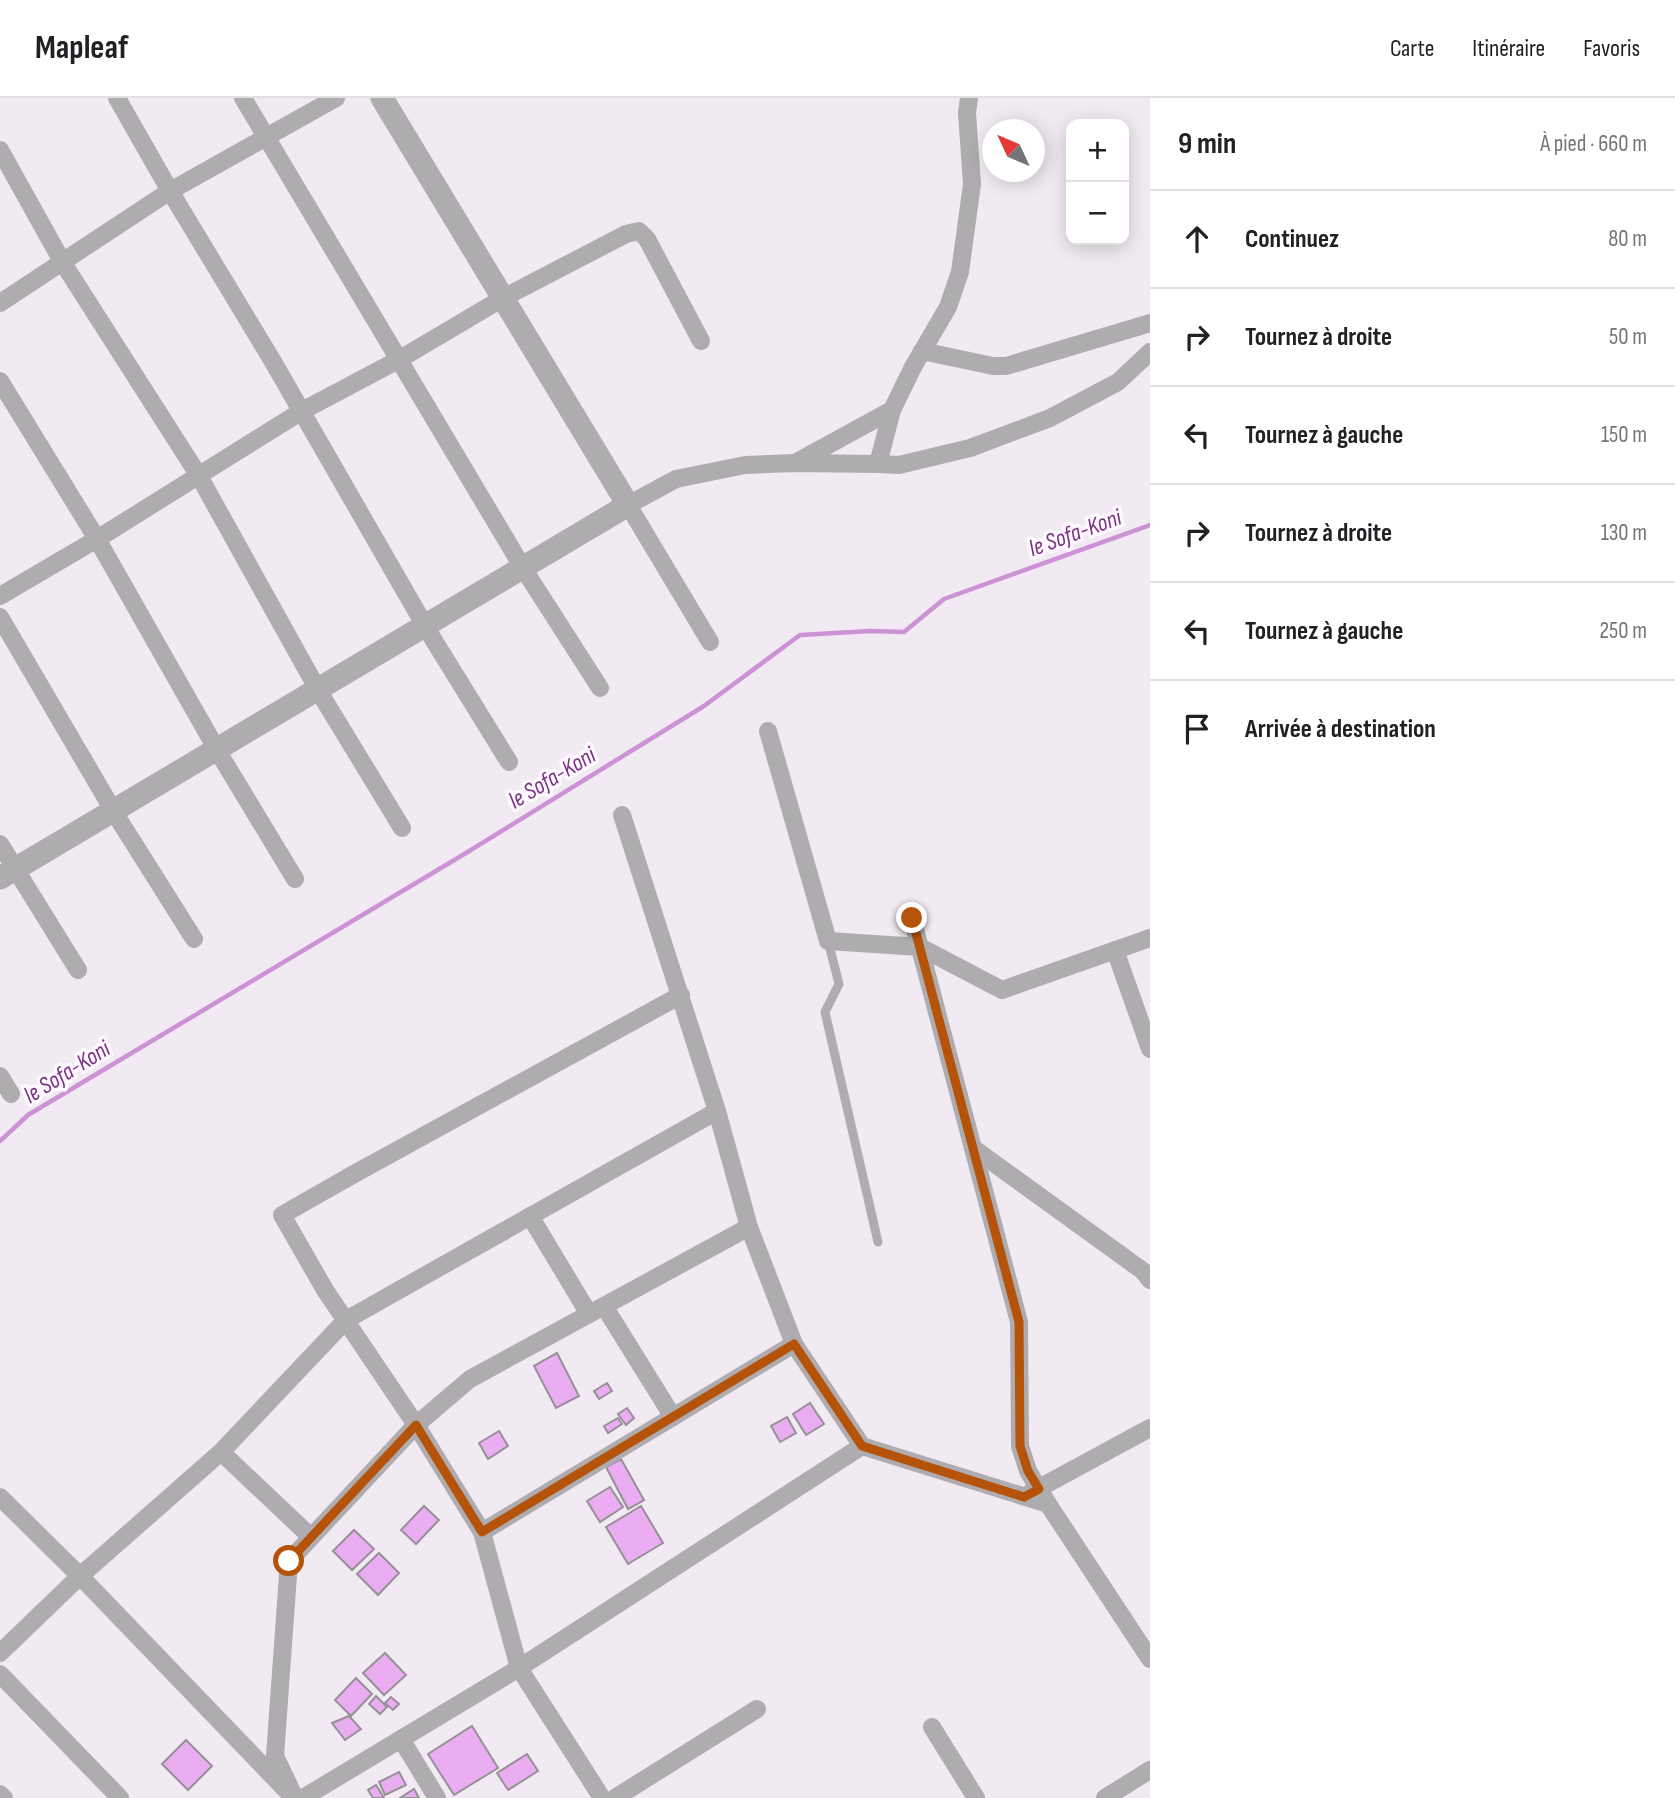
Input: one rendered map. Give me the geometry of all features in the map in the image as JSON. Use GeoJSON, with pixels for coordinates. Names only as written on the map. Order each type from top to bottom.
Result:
{"type":"FeatureCollection","features":[{"type":"Feature","properties":{"kind":"street"},"geometry":{"type":"LineString","coordinates":[[117,98],[425,626],[509,762]]}},
{"type":"Feature","properties":{"kind":"street"},"geometry":{"type":"LineString","coordinates":[[243,98],[523,568],[600,688]]}},
{"type":"Feature","properties":{"kind":"street"},"geometry":{"type":"LineString","coordinates":[[0,303],[170,191],[336,98]]}},
{"type":"Feature","properties":{"kind":"street"},"geometry":{"type":"LineString","coordinates":[[382,98],[710,642]]}},
{"type":"Feature","properties":{"kind":"street"},"geometry":{"type":"LineString","coordinates":[[878,464],[892,410],[948,307],[960,272],[972,184],[967,113],[969,98]]}},
{"type":"Feature","properties":{"kind":"street"},"geometry":{"type":"LineString","coordinates":[[0,150],[63,263],[198,476],[318,690],[402,828]]}},
{"type":"Feature","properties":{"kind":"street"},"geometry":{"type":"LineString","coordinates":[[0,596],[302,411],[400,359],[503,298],[626,234],[639,231],[647,239],[701,341]]}},
{"type":"Feature","properties":{"kind":"street"},"geometry":{"type":"LineString","coordinates":[[922,351],[993,366],[1006,366],[1150,323]]}},
{"type":"Feature","properties":{"kind":"street"},"geometry":{"type":"LineString","coordinates":[[7,874],[628,505],[676,480],[746,465],[795,463],[899,466],[970,447],[1051,418],[1118,382],[1150,352]]}},
{"type":"Feature","properties":{"kind":"street"},"geometry":{"type":"LineString","coordinates":[[0,381],[97,539],[295,879]]}},
{"type":"Feature","properties":{"kind":"street"},"geometry":{"type":"LineString","coordinates":[[795,463],[892,410]]}},
{"type":"Feature","properties":{"kind":"street"},"geometry":{"type":"LineString","coordinates":[[0,617],[114,812],[194,939]]}},
{"type":"Feature","properties":{"kind":"street"},"geometry":{"type":"LineString","coordinates":[[768,731],[828,941],[920,947],[1002,990],[1150,938]]}},
{"type":"Feature","properties":{"kind":"street"},"geometry":{"type":"LineString","coordinates":[[622,815],[717,1111],[749,1227],[794,1344],[862,1446],[1037,1497],[1150,1428]]}},
{"type":"Feature","properties":{"kind":"street"},"geometry":{"type":"LineString","coordinates":[[0,844],[7,874],[78,970]]}},
{"type":"Feature","properties":{"kind":"street"},"geometry":{"type":"LineString","coordinates":[[912,918],[1019,1322],[1020,1446],[1028,1471],[1037,1497],[1150,1659]]}},
{"type":"Feature","properties":{"kind":"street"},"geometry":{"type":"LineString","coordinates":[[1115,950],[1150,1049]]}},
{"type":"Feature","properties":{"kind":"street"},"geometry":{"type":"LineString","coordinates":[[603,1798],[519,1668],[482,1532],[416,1425],[325,1290],[282,1215],[681,995]]}},
{"type":"Feature","properties":{"kind":"street"},"geometry":{"type":"LineString","coordinates":[[0,1076],[11,1094]]}},
{"type":"Feature","properties":{"kind":"street"},"geometry":{"type":"LineString","coordinates":[[0,1653],[80,1576],[220,1452],[346,1320],[717,1111]]}},
{"type":"Feature","properties":{"kind":"street"},"geometry":{"type":"LineString","coordinates":[[973,1148],[1148,1273]]}},
{"type":"Feature","properties":{"kind":"street"},"geometry":{"type":"LineString","coordinates":[[530,1216],[673,1417]]}},
{"type":"Feature","properties":{"kind":"street"},"geometry":{"type":"LineString","coordinates":[[294,1798],[275,1756],[289,1561],[416,1425],[470,1379],[749,1227]]}},
{"type":"Feature","properties":{"kind":"street"},"geometry":{"type":"LineString","coordinates":[[482,1532],[794,1344]]}},
{"type":"Feature","properties":{"kind":"street"},"geometry":{"type":"LineString","coordinates":[[303,1798],[519,1668],[862,1446]]}},
{"type":"Feature","properties":{"kind":"street"},"geometry":{"type":"LineString","coordinates":[[220,1452],[311,1537]]}},
{"type":"Feature","properties":{"kind":"street"},"geometry":{"type":"LineString","coordinates":[[0,1497],[294,1798]]}},
{"type":"Feature","properties":{"kind":"street"},"geometry":{"type":"LineString","coordinates":[[0,1674],[120,1798]]}},
{"type":"Feature","properties":{"kind":"street"},"geometry":{"type":"LineString","coordinates":[[615,1798],[757,1709]]}},
{"type":"Feature","properties":{"kind":"street"},"geometry":{"type":"LineString","coordinates":[[932,1727],[976,1798]]}},
{"type":"Feature","properties":{"kind":"street"},"geometry":{"type":"LineString","coordinates":[[401,1739],[437,1798]]}},
{"type":"Feature","properties":{"kind":"street"},"geometry":{"type":"LineString","coordinates":[[1105,1798],[1150,1770]]}},
{"type":"Feature","properties":{"kind":"street"},"geometry":{"type":"LineString","coordinates":[[0,1794],[5,1798]]}},
{"type":"Feature","properties":{"kind":"lane"},"geometry":{"type":"LineString","coordinates":[[828,941],[839,984],[825,1012],[878,1242]]}},
{"type":"Feature","properties":{"kind":"building"},"geometry":{"type":"Polygon","coordinates":[[[557,1353],[579,1396],[556,1408],[534,1366],[557,1353]]]}},
{"type":"Feature","properties":{"kind":"building"},"geometry":{"type":"Polygon","coordinates":[[[607,1383],[612,1391],[599,1399],[594,1391],[607,1383]]]}},
{"type":"Feature","properties":{"kind":"building"},"geometry":{"type":"Polygon","coordinates":[[[810,1403],[824,1424],[806,1435],[793,1414],[810,1403]]]}},
{"type":"Feature","properties":{"kind":"building"},"geometry":{"type":"Polygon","coordinates":[[[627,1408],[634,1418],[626,1425],[618,1414],[627,1408]]]}},
{"type":"Feature","properties":{"kind":"building"},"geometry":{"type":"Polygon","coordinates":[[[787,1417],[796,1433],[780,1442],[771,1426],[787,1417]]]}},
{"type":"Feature","properties":{"kind":"building"},"geometry":{"type":"Polygon","coordinates":[[[618,1418],[622,1424],[608,1433],[604,1426],[618,1418]]]}},
{"type":"Feature","properties":{"kind":"building"},"geometry":{"type":"Polygon","coordinates":[[[499,1431],[508,1446],[488,1459],[479,1443],[499,1431]]]}},
{"type":"Feature","properties":{"kind":"building"},"geometry":{"type":"Polygon","coordinates":[[[621,1459],[644,1500],[628,1509],[606,1467],[621,1459]]]}},
{"type":"Feature","properties":{"kind":"building"},"geometry":{"type":"Polygon","coordinates":[[[610,1487],[623,1507],[600,1522],[587,1501],[610,1487]]]}},
{"type":"Feature","properties":{"kind":"building"},"geometry":{"type":"Polygon","coordinates":[[[424,1506],[439,1520],[416,1544],[401,1530],[424,1506]]]}},
{"type":"Feature","properties":{"kind":"building"},"geometry":{"type":"Polygon","coordinates":[[[641,1506],[663,1543],[628,1564],[606,1527],[641,1506]]]}},
{"type":"Feature","properties":{"kind":"building"},"geometry":{"type":"Polygon","coordinates":[[[354,1530],[374,1549],[352,1570],[333,1551],[354,1530]]]}},
{"type":"Feature","properties":{"kind":"building"},"geometry":{"type":"Polygon","coordinates":[[[379,1553],[399,1573],[378,1595],[357,1574],[379,1553]]]}},
{"type":"Feature","properties":{"kind":"building"},"geometry":{"type":"Polygon","coordinates":[[[385,1653],[406,1675],[384,1695],[363,1673],[385,1653]]]}},
{"type":"Feature","properties":{"kind":"building"},"geometry":{"type":"Polygon","coordinates":[[[356,1678],[372,1694],[351,1716],[335,1700],[356,1678]]]}},
{"type":"Feature","properties":{"kind":"building"},"geometry":{"type":"Polygon","coordinates":[[[376,1696],[387,1707],[380,1714],[369,1704],[376,1696]]]}},
{"type":"Feature","properties":{"kind":"building"},"geometry":{"type":"Polygon","coordinates":[[[391,1697],[399,1704],[393,1710],[385,1703],[391,1697]]]}},
{"type":"Feature","properties":{"kind":"building"},"geometry":{"type":"Polygon","coordinates":[[[349,1716],[361,1729],[345,1740],[332,1723],[349,1716]]]}},
{"type":"Feature","properties":{"kind":"building"},"geometry":{"type":"Polygon","coordinates":[[[472,1726],[498,1768],[454,1795],[428,1754],[472,1726]]]}},
{"type":"Feature","properties":{"kind":"building"},"geometry":{"type":"Polygon","coordinates":[[[186,1740],[212,1766],[188,1790],[162,1764],[186,1740]]]}},
{"type":"Feature","properties":{"kind":"building"},"geometry":{"type":"Polygon","coordinates":[[[527,1754],[538,1771],[508,1790],[497,1773],[527,1754]]]}},
{"type":"Feature","properties":{"kind":"building"},"geometry":{"type":"Polygon","coordinates":[[[399,1772],[406,1785],[385,1795],[379,1782],[399,1772]]]}},
{"type":"Feature","properties":{"kind":"building"},"geometry":{"type":"Polygon","coordinates":[[[376,1785],[384,1798],[373,1798],[368,1790],[376,1785]]]}},
{"type":"Feature","properties":{"kind":"building"},"geometry":{"type":"Polygon","coordinates":[[[414,1789],[419,1798],[400,1798],[414,1789]]]}},
{"type":"Feature","properties":{"kind":"waterway","name":"le Sofa-Koni"},"geometry":{"type":"LineString","coordinates":[[0,1141],[28,1115],[466,853],[704,706],[800,635],[904,632],[944,599],[1150,525]]}},
{"type":"Feature","properties":{"kind":"route"},"geometry":{"type":"LineString","coordinates":[[289,1561],[416,1425],[482,1532],[794,1344],[862,1446],[1024,1497],[1039,1489],[1028,1471],[1020,1446],[1019,1322],[912,918]]}}]}
